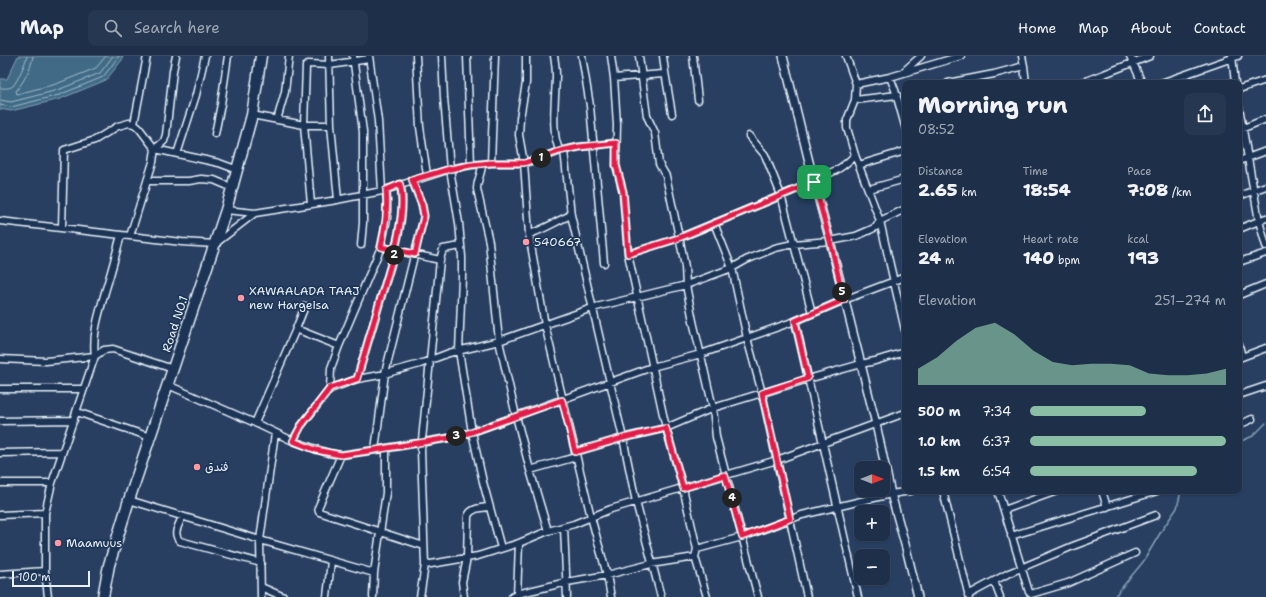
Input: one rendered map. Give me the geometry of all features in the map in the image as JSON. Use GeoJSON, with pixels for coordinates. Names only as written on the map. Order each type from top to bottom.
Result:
{"type":"FeatureCollection","features":[{"type":"Feature","properties":{"kind":"highway","name":"Road NO.1"},"geometry":{"type":"LineString","coordinates":[[103,597],[109,565],[129,500],[174,369],[233,188],[252,115],[261,56]]}},
{"type":"Feature","properties":{"kind":"street"},"geometry":{"type":"LineString","coordinates":[[134,124],[147,56]]}},
{"type":"Feature","properties":{"kind":"street"},"geometry":{"type":"LineString","coordinates":[[130,236],[155,149],[164,140],[166,135],[176,56]]}},
{"type":"Feature","properties":{"kind":"street"},"geometry":{"type":"LineString","coordinates":[[177,154],[196,95],[205,56]]}},
{"type":"Feature","properties":{"kind":"street"},"geometry":{"type":"LineString","coordinates":[[215,134],[228,56]]}},
{"type":"Feature","properties":{"kind":"street"},"geometry":{"type":"LineString","coordinates":[[277,120],[285,92],[289,56]]}},
{"type":"Feature","properties":{"kind":"street"},"geometry":{"type":"LineString","coordinates":[[329,56],[331,125],[338,200]]}},
{"type":"Feature","properties":{"kind":"street"},"geometry":{"type":"LineString","coordinates":[[416,56],[420,127],[427,175]]}},
{"type":"Feature","properties":{"kind":"street"},"geometry":{"type":"LineString","coordinates":[[442,56],[450,169],[459,223],[461,246],[462,277],[459,351],[472,432],[489,506],[501,548]]}},
{"type":"Feature","properties":{"kind":"street"},"geometry":{"type":"LineString","coordinates":[[467,56],[471,165]]}},
{"type":"Feature","properties":{"kind":"street"},"geometry":{"type":"LineString","coordinates":[[491,163],[495,56]]}},
{"type":"Feature","properties":{"kind":"street"},"geometry":{"type":"LineString","coordinates":[[526,56],[526,83],[520,118],[519,135],[524,163],[529,234],[545,325],[562,400],[607,575],[611,597]]}},
{"type":"Feature","properties":{"kind":"street"},"geometry":{"type":"LineString","coordinates":[[554,56],[556,73],[554,119],[556,144],[562,151],[571,215],[623,438],[636,502],[660,597]]}},
{"type":"Feature","properties":{"kind":"street"},"geometry":{"type":"LineString","coordinates":[[582,56],[590,106],[604,263]]}},
{"type":"Feature","properties":{"kind":"street"},"geometry":{"type":"LineString","coordinates":[[611,56],[617,125],[616,165],[623,192],[628,254],[636,297],[666,428],[683,488],[697,549],[695,557],[707,597]]}},
{"type":"Feature","properties":{"kind":"street"},"geometry":{"type":"LineString","coordinates":[[639,56],[647,116],[655,133],[659,164],[666,176],[686,267],[686,285],[713,408],[716,437],[758,597]]}},
{"type":"Feature","properties":{"kind":"street"},"geometry":{"type":"LineString","coordinates":[[663,56],[672,114]]}},
{"type":"Feature","properties":{"kind":"street"},"geometry":{"type":"LineString","coordinates":[[693,56],[698,100]]}},
{"type":"Feature","properties":{"kind":"street"},"geometry":{"type":"LineString","coordinates":[[782,56],[861,364],[891,494],[910,561],[918,597]]}},
{"type":"Feature","properties":{"kind":"street"},"geometry":{"type":"LineString","coordinates":[[846,56],[856,84],[855,100],[848,120],[847,128],[855,155],[880,221],[902,317]]}},
{"type":"Feature","properties":{"kind":"street"},"geometry":{"type":"LineString","coordinates":[[901,73],[922,56]]}},
{"type":"Feature","properties":{"kind":"street"},"geometry":{"type":"LineString","coordinates":[[856,84],[890,77],[961,56]]}},
{"type":"Feature","properties":{"kind":"street"},"geometry":{"type":"LineString","coordinates":[[1022,56],[1026,80]]}},
{"type":"Feature","properties":{"kind":"street"},"geometry":{"type":"LineString","coordinates":[[1130,56],[1141,80]]}},
{"type":"Feature","properties":{"kind":"street"},"geometry":{"type":"LineString","coordinates":[[1089,80],[1150,56]]}},
{"type":"Feature","properties":{"kind":"street"},"geometry":{"type":"LineString","coordinates":[[311,204],[304,125],[306,66],[308,64],[330,65],[353,58],[369,57],[378,121],[384,190],[387,201],[386,219],[381,247],[331,368],[330,388]]}},
{"type":"Feature","properties":{"kind":"street"},"geometry":{"type":"LineString","coordinates":[[1169,80],[1234,57],[1235,80]]}},
{"type":"Feature","properties":{"kind":"street"},"geometry":{"type":"LineString","coordinates":[[353,58],[363,132],[363,223],[360,245]]}},
{"type":"Feature","properties":{"kind":"street"},"geometry":{"type":"LineString","coordinates":[[963,80],[1024,66]]}},
{"type":"Feature","properties":{"kind":"street"},"geometry":{"type":"LineString","coordinates":[[614,78],[663,74],[665,72]]}},
{"type":"Feature","properties":{"kind":"street"},"geometry":{"type":"LineString","coordinates":[[890,77],[902,107]]}},
{"type":"Feature","properties":{"kind":"street"},"geometry":{"type":"LineString","coordinates":[[1242,88],[1266,80]]}},
{"type":"Feature","properties":{"kind":"street"},"geometry":{"type":"LineString","coordinates":[[855,100],[897,95]]}},
{"type":"Feature","properties":{"kind":"street"},"geometry":{"type":"LineString","coordinates":[[252,115],[304,125],[331,125]]}},
{"type":"Feature","properties":{"kind":"street"},"geometry":{"type":"LineString","coordinates":[[1242,128],[1266,119]]}},
{"type":"Feature","properties":{"kind":"street"},"geometry":{"type":"LineString","coordinates":[[62,227],[64,150],[95,140],[123,124],[134,124],[139,128],[155,149],[219,163],[238,170]]}},
{"type":"Feature","properties":{"kind":"street"},"geometry":{"type":"LineString","coordinates":[[1242,132],[1259,221],[1266,246]]}},
{"type":"Feature","properties":{"kind":"street"},"geometry":{"type":"LineString","coordinates":[[749,136],[765,155],[781,195],[812,314]]}},
{"type":"Feature","properties":{"kind":"street"},"geometry":{"type":"LineString","coordinates":[[226,210],[255,213],[362,196],[450,169],[491,163],[524,163],[562,151],[616,143]]}},
{"type":"Feature","properties":{"kind":"street"},"geometry":{"type":"LineString","coordinates":[[1242,160],[1266,151]]}},
{"type":"Feature","properties":{"kind":"street"},"geometry":{"type":"LineString","coordinates":[[859,165],[902,152]]}},
{"type":"Feature","properties":{"kind":"street"},"geometry":{"type":"LineString","coordinates":[[628,254],[679,238],[834,172],[841,168],[855,155]]}},
{"type":"Feature","properties":{"kind":"street"},"geometry":{"type":"LineString","coordinates":[[482,164],[482,172],[477,183],[477,189],[489,242],[499,341],[516,416],[548,531]]}},
{"type":"Feature","properties":{"kind":"street"},"geometry":{"type":"LineString","coordinates":[[147,181],[214,180],[233,188]]}},
{"type":"Feature","properties":{"kind":"street"},"geometry":{"type":"LineString","coordinates":[[375,450],[385,373],[424,216],[422,205],[412,180]]}},
{"type":"Feature","properties":{"kind":"street"},"geometry":{"type":"LineString","coordinates":[[869,189],[902,180]]}},
{"type":"Feature","properties":{"kind":"street"},"geometry":{"type":"LineString","coordinates":[[357,379],[395,250],[403,194],[400,184]]}},
{"type":"Feature","properties":{"kind":"street"},"geometry":{"type":"LineString","coordinates":[[1242,195],[1266,186]]}},
{"type":"Feature","properties":{"kind":"street"},"geometry":{"type":"LineString","coordinates":[[293,441],[301,426],[330,388],[450,353],[499,341],[592,308],[686,285],[732,268],[760,253],[775,248],[793,244],[830,241],[864,234],[876,227],[880,221],[902,210]]}},
{"type":"Feature","properties":{"kind":"street"},"geometry":{"type":"LineString","coordinates":[[0,221],[215,244],[255,213]]}},
{"type":"Feature","properties":{"kind":"street"},"geometry":{"type":"LineString","coordinates":[[529,234],[542,230],[558,220],[571,215]]}},
{"type":"Feature","properties":{"kind":"street"},"geometry":{"type":"LineString","coordinates":[[1242,228],[1266,218]]}},
{"type":"Feature","properties":{"kind":"street"},"geometry":{"type":"LineString","coordinates":[[714,223],[732,268],[747,338],[762,393],[807,597]]}},
{"type":"Feature","properties":{"kind":"street"},"geometry":{"type":"LineString","coordinates":[[48,597],[45,571],[45,513],[52,483],[95,356],[93,346],[95,326],[121,235]]}},
{"type":"Feature","properties":{"kind":"street"},"geometry":{"type":"LineString","coordinates":[[420,597],[425,565],[422,443],[440,260],[444,248],[461,246]]}},
{"type":"Feature","properties":{"kind":"street"},"geometry":{"type":"LineString","coordinates":[[381,247],[440,260]]}},
{"type":"Feature","properties":{"kind":"street"},"geometry":{"type":"LineString","coordinates":[[1242,261],[1266,253]]}},
{"type":"Feature","properties":{"kind":"street"},"geometry":{"type":"LineString","coordinates":[[168,385],[293,441],[316,450],[341,455],[422,443],[472,432],[652,367],[701,354],[795,321],[844,300],[902,278]]}},
{"type":"Feature","properties":{"kind":"street"},"geometry":{"type":"LineString","coordinates":[[1242,294],[1266,284]]}},
{"type":"Feature","properties":{"kind":"street"},"geometry":{"type":"LineString","coordinates":[[255,423],[305,306]]}},
{"type":"Feature","properties":{"kind":"street"},"geometry":{"type":"LineString","coordinates":[[795,321],[858,597]]}},
{"type":"Feature","properties":{"kind":"street"},"geometry":{"type":"LineString","coordinates":[[296,329],[339,346]]}},
{"type":"Feature","properties":{"kind":"street"},"geometry":{"type":"LineString","coordinates":[[0,359],[46,361],[95,356],[104,350],[113,348],[174,369]]}},
{"type":"Feature","properties":{"kind":"street"},"geometry":{"type":"LineString","coordinates":[[1242,357],[1266,348]]}},
{"type":"Feature","properties":{"kind":"street"},"geometry":{"type":"LineString","coordinates":[[530,470],[623,438],[666,428],[713,408],[808,378],[844,370],[902,353]]}},
{"type":"Feature","properties":{"kind":"street"},"geometry":{"type":"LineString","coordinates":[[1242,394],[1266,386]]}},
{"type":"Feature","properties":{"kind":"street"},"geometry":{"type":"LineString","coordinates":[[0,389],[84,389]]}},
{"type":"Feature","properties":{"kind":"street"},"geometry":{"type":"LineString","coordinates":[[77,412],[150,437]]}},
{"type":"Feature","properties":{"kind":"street"},"geometry":{"type":"LineString","coordinates":[[425,565],[466,558],[519,543],[591,516],[777,460],[902,415]]}},
{"type":"Feature","properties":{"kind":"street"},"geometry":{"type":"LineString","coordinates":[[0,421],[74,420]]}},
{"type":"Feature","properties":{"kind":"street"},"geometry":{"type":"LineString","coordinates":[[1242,424],[1252,420]]}},
{"type":"Feature","properties":{"kind":"street"},"geometry":{"type":"LineString","coordinates":[[261,597],[260,540],[275,433]]}},
{"type":"Feature","properties":{"kind":"street"},"geometry":{"type":"LineString","coordinates":[[373,597],[374,573],[386,493],[386,448]]}},
{"type":"Feature","properties":{"kind":"street"},"geometry":{"type":"LineString","coordinates":[[0,453],[62,452]]}},
{"type":"Feature","properties":{"kind":"street"},"geometry":{"type":"LineString","coordinates":[[341,455],[318,508],[319,512],[424,546]]}},
{"type":"Feature","properties":{"kind":"street"},"geometry":{"type":"LineString","coordinates":[[0,482],[52,483]]}},
{"type":"Feature","properties":{"kind":"street"},"geometry":{"type":"LineString","coordinates":[[697,549],[742,537],[790,519],[838,506],[902,492]]}},
{"type":"Feature","properties":{"kind":"street"},"geometry":{"type":"LineString","coordinates":[[944,494],[968,596],[1009,573],[1073,546],[1156,515]]}},
{"type":"Feature","properties":{"kind":"street"},"geometry":{"type":"LineString","coordinates":[[999,494],[1021,569],[1029,592],[1033,594],[1068,583],[1135,553]]}},
{"type":"Feature","properties":{"kind":"street"},"geometry":{"type":"LineString","coordinates":[[1004,510],[1049,494]]}},
{"type":"Feature","properties":{"kind":"street"},"geometry":{"type":"LineString","coordinates":[[1103,494],[1107,507]]}},
{"type":"Feature","properties":{"kind":"street"},"geometry":{"type":"LineString","coordinates":[[1012,536],[1148,494]]}},
{"type":"Feature","properties":{"kind":"street"},"geometry":{"type":"LineString","coordinates":[[129,500],[374,573]]}},
{"type":"Feature","properties":{"kind":"street"},"geometry":{"type":"LineString","coordinates":[[464,597],[462,582],[466,558],[468,516],[473,510],[489,506]]}},
{"type":"Feature","properties":{"kind":"street"},"geometry":{"type":"LineString","coordinates":[[0,515],[45,513]]}},
{"type":"Feature","properties":{"kind":"street"},"geometry":{"type":"LineString","coordinates":[[182,517],[176,532],[177,538],[180,541],[261,562]]}},
{"type":"Feature","properties":{"kind":"street"},"geometry":{"type":"LineString","coordinates":[[564,527],[567,597]]}},
{"type":"Feature","properties":{"kind":"street"},"geometry":{"type":"LineString","coordinates":[[519,543],[516,596],[566,582],[607,575],[652,564],[695,557]]}},
{"type":"Feature","properties":{"kind":"street"},"geometry":{"type":"LineString","coordinates":[[327,597],[331,561]]}},
{"type":"Feature","properties":{"kind":"street"},"geometry":{"type":"LineString","coordinates":[[0,574],[45,571]]}},
{"type":"Feature","properties":{"kind":"street"},"geometry":{"type":"LineString","coordinates":[[994,581],[1000,597]]}},
{"type":"Feature","properties":{"kind":"street"},"geometry":{"type":"LineString","coordinates":[[261,587],[284,597]]}},
{"type":"Feature","properties":{"kind":"water"},"geometry":{"type":"Polygon","coordinates":[[[18,56],[123,56],[122,60],[106,80],[60,99],[11,111],[0,109],[0,79],[7,79],[18,56]]]}},
{"type":"Feature","properties":{"kind":"waterway"},"geometry":{"type":"LineString","coordinates":[[1242,441],[1253,436],[1266,423]]}},
{"type":"Feature","properties":{"kind":"waterway"},"geometry":{"type":"LineString","coordinates":[[1114,597],[1143,562],[1177,508],[1180,494]]}},
{"type":"Feature","properties":{"kind":"place","name":"540667"},"geometry":{"type":"Point","coordinates":[526,242]}},
{"type":"Feature","properties":{"kind":"place","name":"XAWAALADA TAAJ new Hargeisa"},"geometry":{"type":"Point","coordinates":[241,298]}},
{"type":"Feature","properties":{"kind":"place","name":"فندق"},"geometry":{"type":"Point","coordinates":[197,467]}},
{"type":"Feature","properties":{"kind":"place","name":"Maamuus"},"geometry":{"type":"Point","coordinates":[58,543]}},
{"type":"Feature","properties":{"kind":"route"},"geometry":{"type":"LineString","coordinates":[[814,182],[679,238],[628,254],[623,192],[616,165],[616,143],[579,147],[560,151],[524,163],[491,163],[471,165],[450,169],[412,180],[424,211],[424,219],[415,254],[395,250],[381,247],[386,219],[386,190],[400,184],[403,200],[395,250],[357,379],[330,388],[301,426],[293,441],[316,450],[341,455],[375,450],[449,438],[472,432],[562,400],[575,452],[623,438],[666,428],[683,488],[725,475],[742,537],[790,519],[762,393],[808,378],[795,321],[844,300],[814,182]]}}]}
